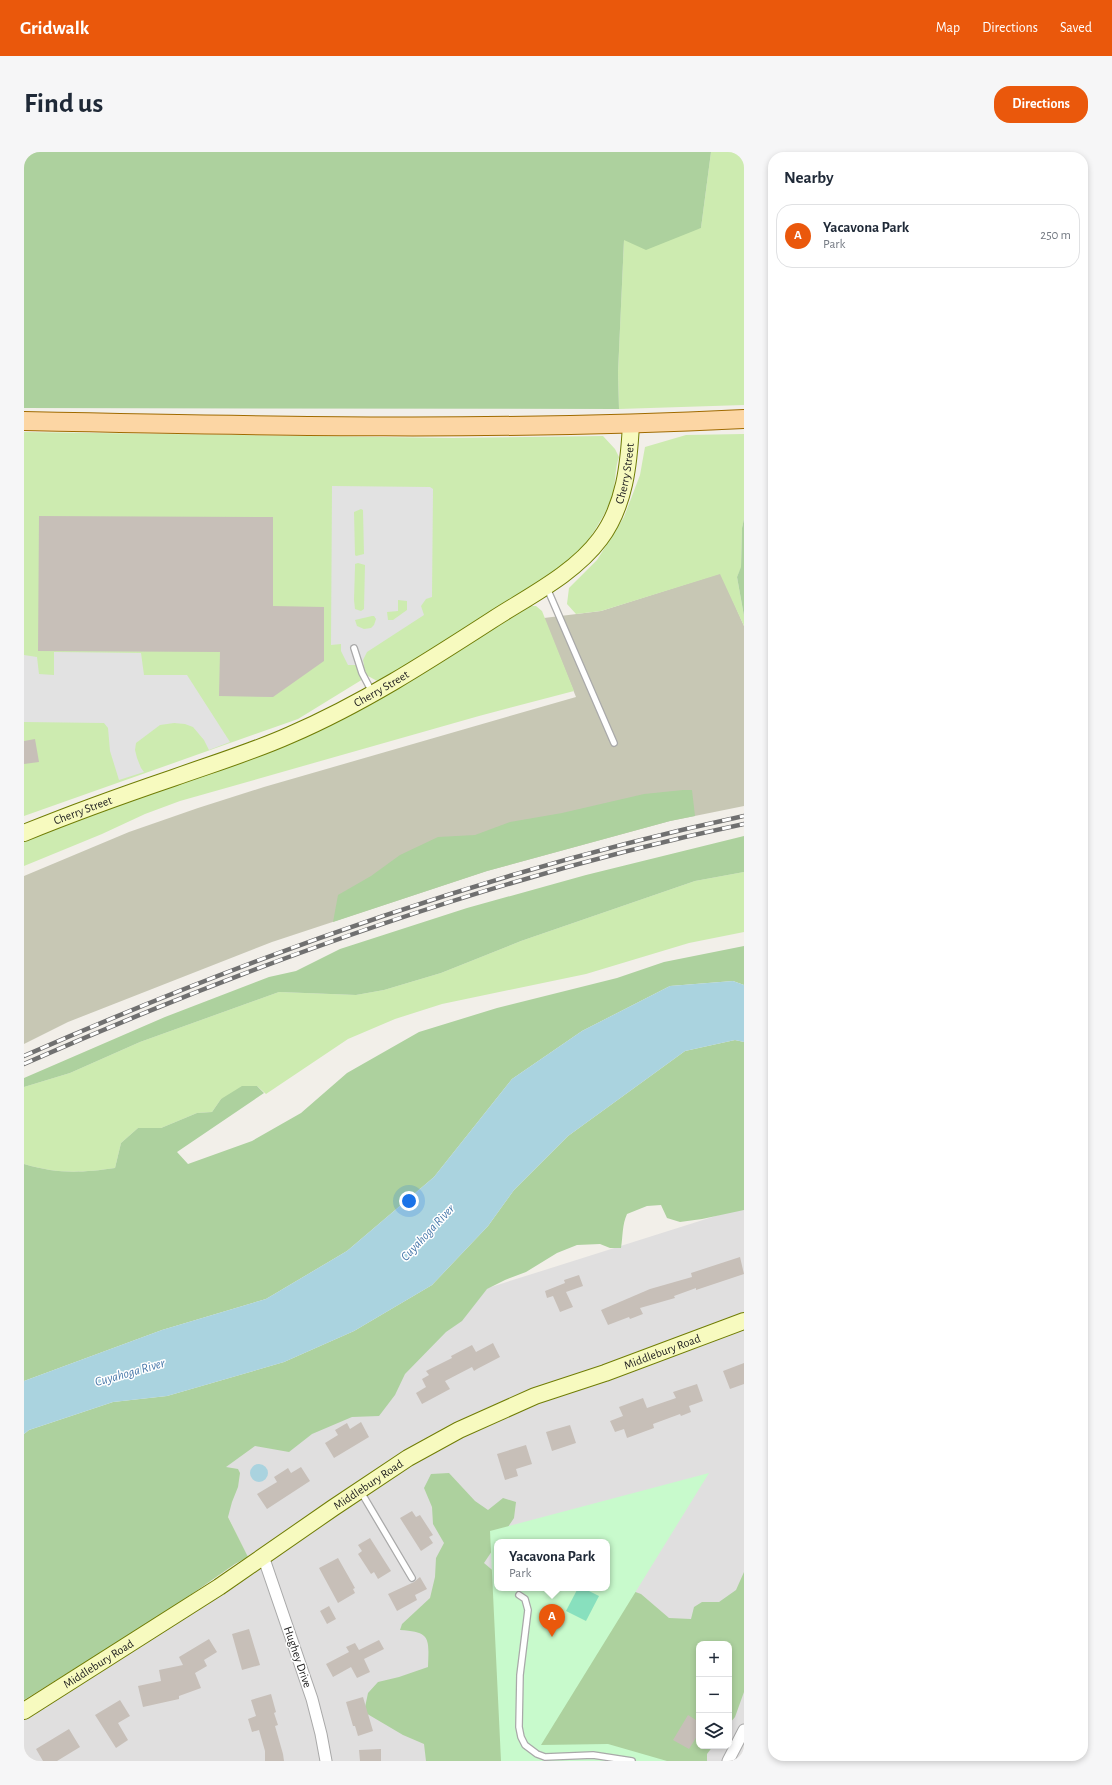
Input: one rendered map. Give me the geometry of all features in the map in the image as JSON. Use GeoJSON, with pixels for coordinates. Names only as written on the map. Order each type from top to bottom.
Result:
{"type":"FeatureCollection","features":[{"type":"Feature","properties":{"kind":"main road"},"geometry":{"type":"LineString","coordinates":[[24,421],[389,427],[631,424],[744,419]]}},
{"type":"Feature","properties":{"kind":"street","name":"Cherry Street"},"geometry":{"type":"LineString","coordinates":[[24,833],[87,808],[288,736],[343,711],[373,695],[546,586],[588,553],[609,525],[620,500],[624,482],[628,463],[631,424]]}},
{"type":"Feature","properties":{"kind":"street","name":"Middlebury Road"},"geometry":{"type":"LineString","coordinates":[[24,1711],[220,1587],[263,1556],[408,1458],[496,1412],[535,1396],[605,1373],[744,1321]]}},
{"type":"Feature","properties":{"kind":"street","name":"Hughey Drive"},"geometry":{"type":"LineString","coordinates":[[263,1556],[312,1699],[326,1761]]}},
{"type":"Feature","properties":{"kind":"street"},"geometry":{"type":"LineString","coordinates":[[728,1761],[744,1730]]}},
{"type":"Feature","properties":{"kind":"lane"},"geometry":{"type":"LineString","coordinates":[[546,586],[614,743]]}},
{"type":"Feature","properties":{"kind":"lane"},"geometry":{"type":"LineString","coordinates":[[354,648],[362,673],[373,695]]}},
{"type":"Feature","properties":{"kind":"lane"},"geometry":{"type":"LineString","coordinates":[[360,1490],[412,1578]]}},
{"type":"Feature","properties":{"kind":"lane"},"geometry":{"type":"LineString","coordinates":[[519,1595],[525,1599],[528,1610],[520,1675],[519,1727],[521,1737],[525,1744],[537,1754],[545,1757],[593,1755],[632,1761]]}},
{"type":"Feature","properties":{"kind":"shaded area"},"geometry":{"type":"Polygon","coordinates":[[[332,486],[430,487],[433,489],[432,597],[426,599],[421,606],[424,615],[367,652],[363,660],[364,665],[348,665],[341,651],[341,644],[331,645],[332,486]],[[361,509],[354,512],[356,556],[364,554],[363,510],[361,509]],[[358,563],[355,564],[355,609],[361,611],[364,609],[365,565],[358,563]],[[398,600],[398,611],[387,612],[388,620],[393,620],[407,610],[407,601],[398,600]],[[372,616],[355,620],[357,626],[364,629],[371,628],[376,619],[372,616]]]}},
{"type":"Feature","properties":{"kind":"shaded area"},"geometry":{"type":"Polygon","coordinates":[[[721,573],[744,626],[744,806],[670,821],[487,871],[272,942],[68,1022],[24,1044],[24,876],[129,832],[198,808],[264,787],[576,697],[544,618],[601,611],[721,573]]]}},
{"type":"Feature","properties":{"kind":"shaded area"},"geometry":{"type":"Polygon","coordinates":[[[54,652],[141,653],[144,675],[187,675],[230,742],[209,750],[204,740],[193,727],[185,724],[174,723],[160,725],[136,743],[135,750],[137,758],[144,772],[119,780],[110,751],[108,728],[104,723],[24,722],[24,655],[37,657],[39,674],[54,675],[54,652]]]}},
{"type":"Feature","properties":{"kind":"shaded area"},"geometry":{"type":"Polygon","coordinates":[[[744,1207],[744,1761],[24,1761],[24,1711],[251,1564],[197,1453],[472,1293],[744,1207]]]}},
{"type":"Feature","properties":{"kind":"green space"},"geometry":{"type":"Polygon","coordinates":[[[24,152],[711,152],[701,228],[646,250],[624,240],[618,373],[619,409],[24,408],[24,152]]]}},
{"type":"Feature","properties":{"kind":"green space"},"geometry":{"type":"Polygon","coordinates":[[[711,152],[744,152],[744,405],[619,409],[618,373],[624,240],[701,228],[711,152]]]}},
{"type":"Feature","properties":{"kind":"green space"},"geometry":{"type":"Polygon","coordinates":[[[24,432],[453,438],[603,436],[615,449],[619,457],[613,492],[608,506],[591,536],[570,560],[546,579],[379,682],[368,676],[298,719],[24,816],[24,432]]]}},
{"type":"Feature","properties":{"kind":"green space"},"geometry":{"type":"Polygon","coordinates":[[[744,434],[744,519],[742,528],[741,568],[737,577],[744,616],[744,626],[720,574],[601,611],[576,614],[567,604],[569,588],[597,560],[624,517],[640,475],[645,447],[686,435],[744,434]]]}},
{"type":"Feature","properties":{"kind":"green space"},"geometry":{"type":"Polygon","coordinates":[[[744,519],[744,616],[737,577],[741,567],[742,528],[744,519]]]}},
{"type":"Feature","properties":{"kind":"green space"},"geometry":{"type":"Polygon","coordinates":[[[527,606],[536,606],[542,611],[574,691],[479,716],[180,801],[145,814],[102,834],[24,866],[24,839],[216,768],[527,606]]]}},
{"type":"Feature","properties":{"kind":"green space"},"geometry":{"type":"Polygon","coordinates":[[[692,790],[695,816],[670,821],[487,871],[333,922],[338,895],[371,876],[400,855],[438,837],[475,835],[510,822],[562,813],[644,794],[692,790]]]}},
{"type":"Feature","properties":{"kind":"green space"},"geometry":{"type":"Polygon","coordinates":[[[744,836],[744,872],[695,881],[521,941],[441,973],[384,990],[356,995],[279,992],[140,1042],[70,1073],[24,1087],[24,1078],[165,1017],[269,977],[296,971],[340,949],[467,908],[586,875],[744,836]]]}},
{"type":"Feature","properties":{"kind":"green space"},"geometry":{"type":"Polygon","coordinates":[[[744,872],[744,932],[689,943],[586,974],[442,1004],[395,1019],[348,1039],[266,1094],[257,1086],[221,1099],[212,1112],[197,1113],[161,1128],[138,1128],[121,1143],[115,1168],[69,1172],[48,1170],[24,1164],[24,1087],[70,1073],[140,1042],[279,992],[356,995],[384,990],[441,973],[521,941],[695,881],[744,872]]]}},
{"type":"Feature","properties":{"kind":"green space"},"geometry":{"type":"Polygon","coordinates":[[[744,946],[744,985],[733,981],[670,986],[582,1031],[512,1079],[434,1177],[347,1251],[266,1299],[162,1330],[24,1381],[24,1164],[48,1170],[69,1172],[115,1168],[121,1143],[138,1128],[161,1128],[197,1113],[212,1112],[221,1099],[242,1086],[257,1086],[264,1093],[177,1152],[188,1164],[252,1141],[301,1113],[347,1073],[419,1032],[497,1008],[617,978],[664,962],[744,946]]]}},
{"type":"Feature","properties":{"kind":"green space"},"geometry":{"type":"Polygon","coordinates":[[[735,1040],[744,1042],[744,1210],[680,1222],[667,1218],[661,1205],[647,1206],[627,1214],[623,1226],[621,1248],[610,1248],[600,1244],[577,1245],[557,1253],[526,1272],[487,1289],[462,1321],[446,1332],[405,1374],[395,1395],[379,1416],[352,1417],[312,1434],[289,1452],[255,1446],[226,1467],[238,1469],[240,1473],[238,1487],[228,1517],[248,1557],[235,1564],[160,1616],[24,1700],[24,1434],[29,1430],[113,1402],[167,1396],[284,1362],[354,1331],[432,1285],[488,1226],[514,1190],[568,1136],[685,1051],[735,1040]]]}},
{"type":"Feature","properties":{"kind":"green space"},"geometry":{"type":"Polygon","coordinates":[[[449,1473],[475,1501],[488,1510],[503,1498],[516,1502],[514,1518],[500,1539],[494,1539],[494,1548],[484,1563],[494,1571],[494,1591],[498,1591],[512,1632],[603,1591],[610,1591],[610,1588],[616,1585],[641,1594],[669,1618],[691,1619],[694,1607],[702,1602],[719,1602],[736,1590],[744,1572],[744,1692],[735,1717],[732,1720],[732,1641],[696,1641],[696,1749],[711,1749],[707,1754],[707,1761],[426,1761],[424,1744],[403,1735],[364,1712],[368,1693],[378,1682],[399,1677],[428,1667],[428,1643],[426,1638],[418,1633],[400,1630],[402,1624],[430,1598],[435,1577],[436,1558],[444,1543],[433,1524],[432,1507],[424,1488],[431,1474],[449,1473]]]}},
{"type":"Feature","properties":{"kind":"green space"},"geometry":{"type":"Polygon","coordinates":[[[709,1473],[541,1745],[608,1744],[667,1761],[501,1761],[490,1531],[709,1473]]]}},
{"type":"Feature","properties":{"kind":"green space"},"geometry":{"type":"Polygon","coordinates":[[[576,1591],[589,1591],[599,1596],[586,1621],[566,1611],[576,1591]]]}},
{"type":"Feature","properties":{"kind":"water","name":"Cuyahoga River"},"geometry":{"type":"Polygon","coordinates":[[[733,981],[744,985],[744,1042],[735,1040],[685,1051],[568,1136],[514,1190],[488,1226],[432,1285],[354,1331],[284,1362],[167,1396],[113,1402],[29,1430],[24,1434],[24,1381],[162,1330],[266,1299],[347,1251],[434,1177],[512,1079],[582,1031],[670,986],[733,981]]]}},
{"type":"Feature","properties":{"kind":"water"},"geometry":{"type":"Polygon","coordinates":[[[255,1464],[263,1464],[268,1469],[266,1480],[263,1482],[255,1482],[250,1477],[250,1469],[255,1464]]]}},
{"type":"Feature","properties":{"kind":"building"},"geometry":{"type":"Polygon","coordinates":[[[39,516],[273,517],[273,606],[324,607],[324,661],[273,697],[219,696],[220,652],[38,651],[39,516]]]}},
{"type":"Feature","properties":{"kind":"building"},"geometry":{"type":"Polygon","coordinates":[[[35,739],[39,762],[24,764],[24,741],[35,739]]]}},
{"type":"Feature","properties":{"kind":"building"},"geometry":{"type":"Polygon","coordinates":[[[740,1257],[744,1274],[696,1290],[696,1288],[674,1296],[675,1298],[640,1308],[643,1314],[630,1319],[629,1317],[608,1325],[601,1310],[650,1289],[692,1277],[691,1273],[740,1257]]]}},
{"type":"Feature","properties":{"kind":"building"},"geometry":{"type":"Polygon","coordinates":[[[579,1275],[583,1286],[566,1292],[573,1307],[560,1312],[553,1296],[547,1298],[545,1291],[565,1283],[564,1280],[579,1275]]]}},
{"type":"Feature","properties":{"kind":"building"},"geometry":{"type":"Polygon","coordinates":[[[493,1343],[500,1357],[474,1371],[472,1367],[445,1381],[450,1389],[422,1404],[416,1393],[426,1387],[422,1379],[429,1375],[426,1371],[452,1358],[451,1356],[472,1345],[476,1352],[493,1343]]]}},
{"type":"Feature","properties":{"kind":"building"},"geometry":{"type":"Polygon","coordinates":[[[744,1363],[744,1384],[730,1389],[723,1371],[744,1363]]]}},
{"type":"Feature","properties":{"kind":"building"},"geometry":{"type":"Polygon","coordinates":[[[697,1384],[703,1401],[689,1406],[691,1412],[681,1416],[680,1414],[653,1424],[654,1428],[627,1438],[624,1429],[615,1432],[610,1421],[623,1416],[619,1407],[643,1398],[647,1408],[676,1398],[673,1392],[697,1384]]]}},
{"type":"Feature","properties":{"kind":"building"},"geometry":{"type":"Polygon","coordinates":[[[361,1422],[369,1437],[334,1458],[325,1443],[338,1435],[335,1430],[347,1423],[350,1429],[361,1422]]]}},
{"type":"Feature","properties":{"kind":"building"},"geometry":{"type":"Polygon","coordinates":[[[570,1425],[576,1443],[552,1451],[546,1432],[570,1425]]]}},
{"type":"Feature","properties":{"kind":"building"},"geometry":{"type":"Polygon","coordinates":[[[526,1445],[532,1464],[516,1469],[518,1476],[505,1480],[497,1454],[526,1445]]]}},
{"type":"Feature","properties":{"kind":"building"},"geometry":{"type":"Polygon","coordinates":[[[301,1467],[310,1481],[267,1509],[257,1494],[277,1482],[274,1477],[288,1468],[291,1473],[301,1467]]]}},
{"type":"Feature","properties":{"kind":"building"},"geometry":{"type":"Polygon","coordinates":[[[412,1511],[416,1517],[420,1515],[433,1535],[429,1537],[433,1543],[421,1551],[400,1518],[412,1511]]]}},
{"type":"Feature","properties":{"kind":"building"},"geometry":{"type":"Polygon","coordinates":[[[370,1538],[391,1571],[378,1579],[374,1572],[371,1574],[358,1554],[362,1551],[358,1545],[370,1538]]]}},
{"type":"Feature","properties":{"kind":"building"},"geometry":{"type":"Polygon","coordinates":[[[338,1558],[355,1588],[353,1589],[355,1593],[338,1603],[319,1568],[338,1558]]]}},
{"type":"Feature","properties":{"kind":"building"},"geometry":{"type":"Polygon","coordinates":[[[420,1577],[427,1589],[415,1595],[417,1600],[397,1611],[388,1594],[414,1582],[420,1577]]]}},
{"type":"Feature","properties":{"kind":"building"},"geometry":{"type":"Polygon","coordinates":[[[329,1606],[336,1619],[327,1624],[320,1611],[329,1606]]]}},
{"type":"Feature","properties":{"kind":"building"},"geometry":{"type":"Polygon","coordinates":[[[249,1629],[260,1665],[242,1670],[232,1634],[249,1629]]]}},
{"type":"Feature","properties":{"kind":"building"},"geometry":{"type":"Polygon","coordinates":[[[209,1639],[217,1652],[204,1660],[207,1666],[195,1673],[201,1688],[179,1696],[179,1699],[143,1707],[138,1686],[161,1681],[159,1670],[183,1665],[179,1657],[209,1639]]]}},
{"type":"Feature","properties":{"kind":"building"},"geometry":{"type":"Polygon","coordinates":[[[379,1640],[384,1649],[364,1659],[370,1672],[357,1678],[351,1667],[333,1677],[326,1664],[349,1652],[346,1647],[355,1643],[359,1650],[379,1640]]]}},
{"type":"Feature","properties":{"kind":"building"},"geometry":{"type":"Polygon","coordinates":[[[271,1694],[276,1712],[274,1713],[278,1725],[275,1726],[284,1761],[265,1761],[265,1751],[259,1730],[252,1732],[248,1719],[256,1716],[251,1700],[271,1694]]]}},
{"type":"Feature","properties":{"kind":"building"},"geometry":{"type":"Polygon","coordinates":[[[363,1697],[373,1731],[358,1736],[355,1726],[353,1726],[346,1702],[363,1697]]]}},
{"type":"Feature","properties":{"kind":"building"},"geometry":{"type":"Polygon","coordinates":[[[120,1700],[130,1716],[118,1723],[128,1740],[116,1748],[95,1715],[120,1700]]]}},
{"type":"Feature","properties":{"kind":"building"},"geometry":{"type":"Polygon","coordinates":[[[688,1715],[696,1720],[696,1738],[689,1749],[673,1740],[688,1715]]]}},
{"type":"Feature","properties":{"kind":"building"},"geometry":{"type":"Polygon","coordinates":[[[69,1729],[80,1747],[57,1761],[43,1761],[36,1749],[69,1729]]]}},
{"type":"Feature","properties":{"kind":"building"},"geometry":{"type":"Polygon","coordinates":[[[381,1749],[381,1761],[360,1761],[359,1750],[381,1749]]]}},
{"type":"Feature","properties":{"kind":"railway"},"geometry":{"type":"LineString","coordinates":[[24,1056],[200,983],[288,949],[378,918],[468,888],[560,862],[651,837],[744,816]]}},
{"type":"Feature","properties":{"kind":"railway"},"geometry":{"type":"LineString","coordinates":[[24,1064],[200,991],[288,957],[378,925],[468,896],[560,869],[651,845],[744,824]]}},
{"type":"Feature","properties":{"kind":"place","name":"Yacavona Park"},"geometry":{"type":"Point","coordinates":[552,1637]}}]}
